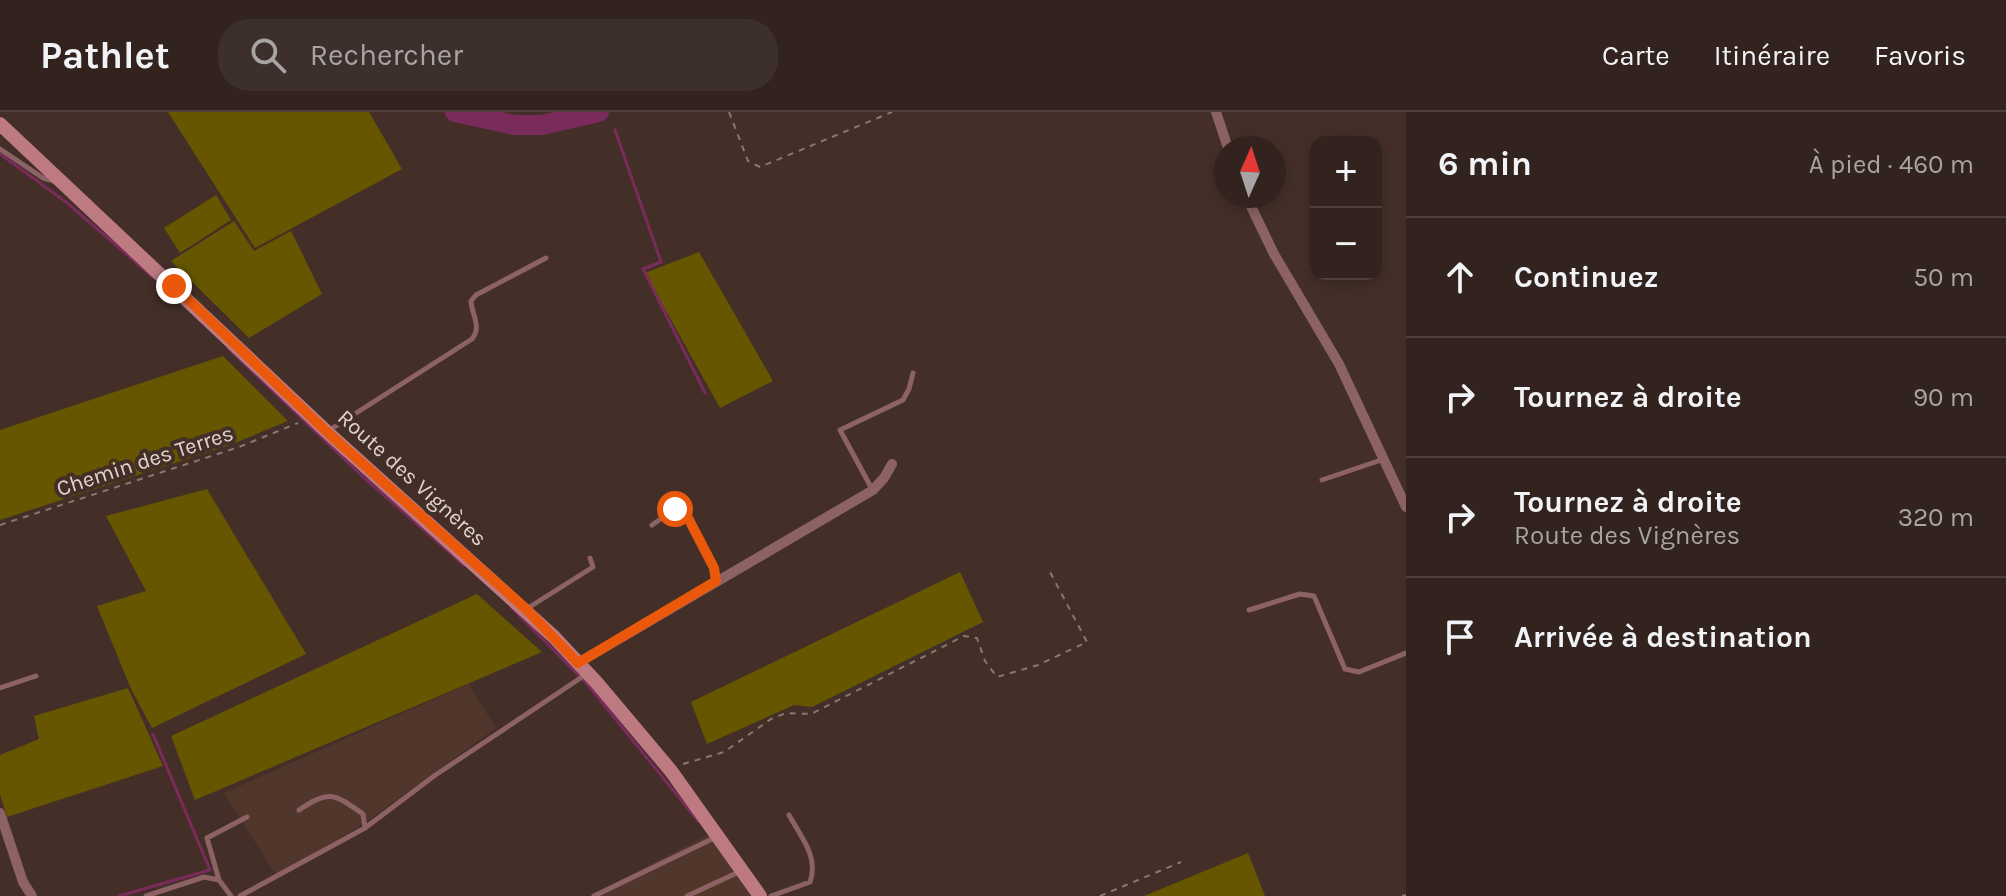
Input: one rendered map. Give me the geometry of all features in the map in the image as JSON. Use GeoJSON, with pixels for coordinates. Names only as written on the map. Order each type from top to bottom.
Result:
{"type":"FeatureCollection","features":[{"type":"Feature","properties":{"kind":"street"},"geometry":{"type":"LineString","coordinates":[[1216,112],[1224,136]]}},
{"type":"Feature","properties":{"kind":"street","name":"Route des Vignères"},"geometry":{"type":"LineString","coordinates":[[0,124],[327,432],[526,609],[583,668],[671,771],[760,896]]}},
{"type":"Feature","properties":{"kind":"street"},"geometry":{"type":"LineString","coordinates":[[1252,208],[1274,254],[1339,364],[1406,507]]}},
{"type":"Feature","properties":{"kind":"street"},"geometry":{"type":"LineString","coordinates":[[583,668],[716,581],[873,490],[892,464]]}},
{"type":"Feature","properties":{"kind":"street"},"geometry":{"type":"LineString","coordinates":[[0,813],[23,882],[32,896]]}},
{"type":"Feature","properties":{"kind":"lane"},"geometry":{"type":"LineString","coordinates":[[0,149],[43,178],[63,183]]}},
{"type":"Feature","properties":{"kind":"lane"},"geometry":{"type":"LineString","coordinates":[[327,432],[472,339],[477,332],[477,324],[471,301],[476,295],[546,258]]}},
{"type":"Feature","properties":{"kind":"lane"},"geometry":{"type":"LineString","coordinates":[[873,490],[840,430],[903,400],[913,373]]}},
{"type":"Feature","properties":{"kind":"lane"},"geometry":{"type":"LineString","coordinates":[[1322,480],[1385,458]]}},
{"type":"Feature","properties":{"kind":"lane"},"geometry":{"type":"LineString","coordinates":[[652,525],[675,509],[685,512],[714,568],[716,581]]}},
{"type":"Feature","properties":{"kind":"lane"},"geometry":{"type":"LineString","coordinates":[[526,609],[593,567],[590,558]]}},
{"type":"Feature","properties":{"kind":"lane"},"geometry":{"type":"LineString","coordinates":[[1249,610],[1300,594],[1314,596],[1345,669],[1359,672],[1406,653]]}},
{"type":"Feature","properties":{"kind":"lane"},"geometry":{"type":"LineString","coordinates":[[240,896],[365,828],[583,668]]}},
{"type":"Feature","properties":{"kind":"lane"},"geometry":{"type":"LineString","coordinates":[[0,688],[36,676]]}},
{"type":"Feature","properties":{"kind":"lane"},"geometry":{"type":"LineString","coordinates":[[299,810],[317,798],[337,796],[363,814],[365,828]]}},
{"type":"Feature","properties":{"kind":"lane"},"geometry":{"type":"LineString","coordinates":[[771,896],[810,882],[814,870],[812,856],[789,815]]}},
{"type":"Feature","properties":{"kind":"lane"},"geometry":{"type":"LineString","coordinates":[[231,896],[219,880],[207,838],[247,817]]}},
{"type":"Feature","properties":{"kind":"lane"},"geometry":{"type":"LineString","coordinates":[[594,896],[719,836]]}},
{"type":"Feature","properties":{"kind":"lane"},"geometry":{"type":"LineString","coordinates":[[687,896],[742,870]]}},
{"type":"Feature","properties":{"kind":"lane"},"geometry":{"type":"LineString","coordinates":[[146,896],[204,877],[219,880]]}},
{"type":"Feature","properties":{"kind":"path"},"geometry":{"type":"LineString","coordinates":[[729,112],[748,161],[760,167],[892,112]]}},
{"type":"Feature","properties":{"kind":"path","name":"Chemin des Terres"},"geometry":{"type":"LineString","coordinates":[[0,525],[239,447],[298,423]]}},
{"type":"Feature","properties":{"kind":"path"},"geometry":{"type":"LineString","coordinates":[[671,771],[688,761],[724,752],[771,719],[786,713],[811,714],[964,636],[977,638],[985,661],[997,677],[1038,665],[1087,642],[1050,572]]}},
{"type":"Feature","properties":{"kind":"path"},"geometry":{"type":"LineString","coordinates":[[1100,896],[1181,862]]}},
{"type":"Feature","properties":{"kind":"shaded area"},"geometry":{"type":"Polygon","coordinates":[[[168,112],[369,112],[402,169],[255,248],[168,112]]]}},
{"type":"Feature","properties":{"kind":"shaded area"},"geometry":{"type":"Polygon","coordinates":[[[216,195],[231,220],[180,253],[164,228],[216,195]]]}},
{"type":"Feature","properties":{"kind":"shaded area"},"geometry":{"type":"Polygon","coordinates":[[[234,221],[254,251],[291,231],[322,294],[249,338],[171,261],[234,221]]]}},
{"type":"Feature","properties":{"kind":"shaded area"},"geometry":{"type":"Polygon","coordinates":[[[699,252],[773,381],[720,408],[645,273],[699,252]]]}},
{"type":"Feature","properties":{"kind":"shaded area"},"geometry":{"type":"Polygon","coordinates":[[[223,356],[288,421],[230,445],[0,520],[0,430],[223,356]]]}},
{"type":"Feature","properties":{"kind":"shaded area"},"geometry":{"type":"Polygon","coordinates":[[[207,489],[306,654],[152,728],[131,689],[97,606],[146,591],[106,516],[207,489]]]}},
{"type":"Feature","properties":{"kind":"shaded area"},"geometry":{"type":"Polygon","coordinates":[[[960,572],[983,622],[812,707],[794,705],[707,744],[691,702],[960,572]]]}},
{"type":"Feature","properties":{"kind":"shaded area"},"geometry":{"type":"Polygon","coordinates":[[[477,594],[542,652],[195,800],[171,736],[477,594]]]}},
{"type":"Feature","properties":{"kind":"shaded area"},"geometry":{"type":"Polygon","coordinates":[[[468,684],[496,728],[360,826],[276,875],[224,793],[468,684]]]}},
{"type":"Feature","properties":{"kind":"shaded area"},"geometry":{"type":"Polygon","coordinates":[[[128,688],[163,766],[7,817],[0,794],[0,755],[39,739],[34,716],[128,688]]]}},
{"type":"Feature","properties":{"kind":"shaded area"},"geometry":{"type":"Polygon","coordinates":[[[713,832],[753,896],[590,896],[713,832]]]}},
{"type":"Feature","properties":{"kind":"shaded area"},"geometry":{"type":"Polygon","coordinates":[[[1248,853],[1265,896],[1144,896],[1248,853]]]}},
{"type":"Feature","properties":{"kind":"waterway"},"geometry":{"type":"LineString","coordinates":[[455,112],[514,125],[542,125],[599,112]]}},
{"type":"Feature","properties":{"kind":"waterway"},"geometry":{"type":"LineString","coordinates":[[615,130],[661,262],[643,269],[705,393]]}},
{"type":"Feature","properties":{"kind":"waterway"},"geometry":{"type":"LineString","coordinates":[[0,154],[66,202],[153,277]]}},
{"type":"Feature","properties":{"kind":"waterway"},"geometry":{"type":"LineString","coordinates":[[228,348],[361,475],[464,565]]}},
{"type":"Feature","properties":{"kind":"waterway"},"geometry":{"type":"LineString","coordinates":[[511,607],[588,685],[698,821]]}},
{"type":"Feature","properties":{"kind":"waterway"},"geometry":{"type":"LineString","coordinates":[[119,896],[210,870],[153,734]]}},
{"type":"Feature","properties":{"kind":"route"},"geometry":{"type":"LineString","coordinates":[[174,286],[327,432],[526,609],[578,663],[716,581],[714,568],[685,512],[675,509]]}}]}
